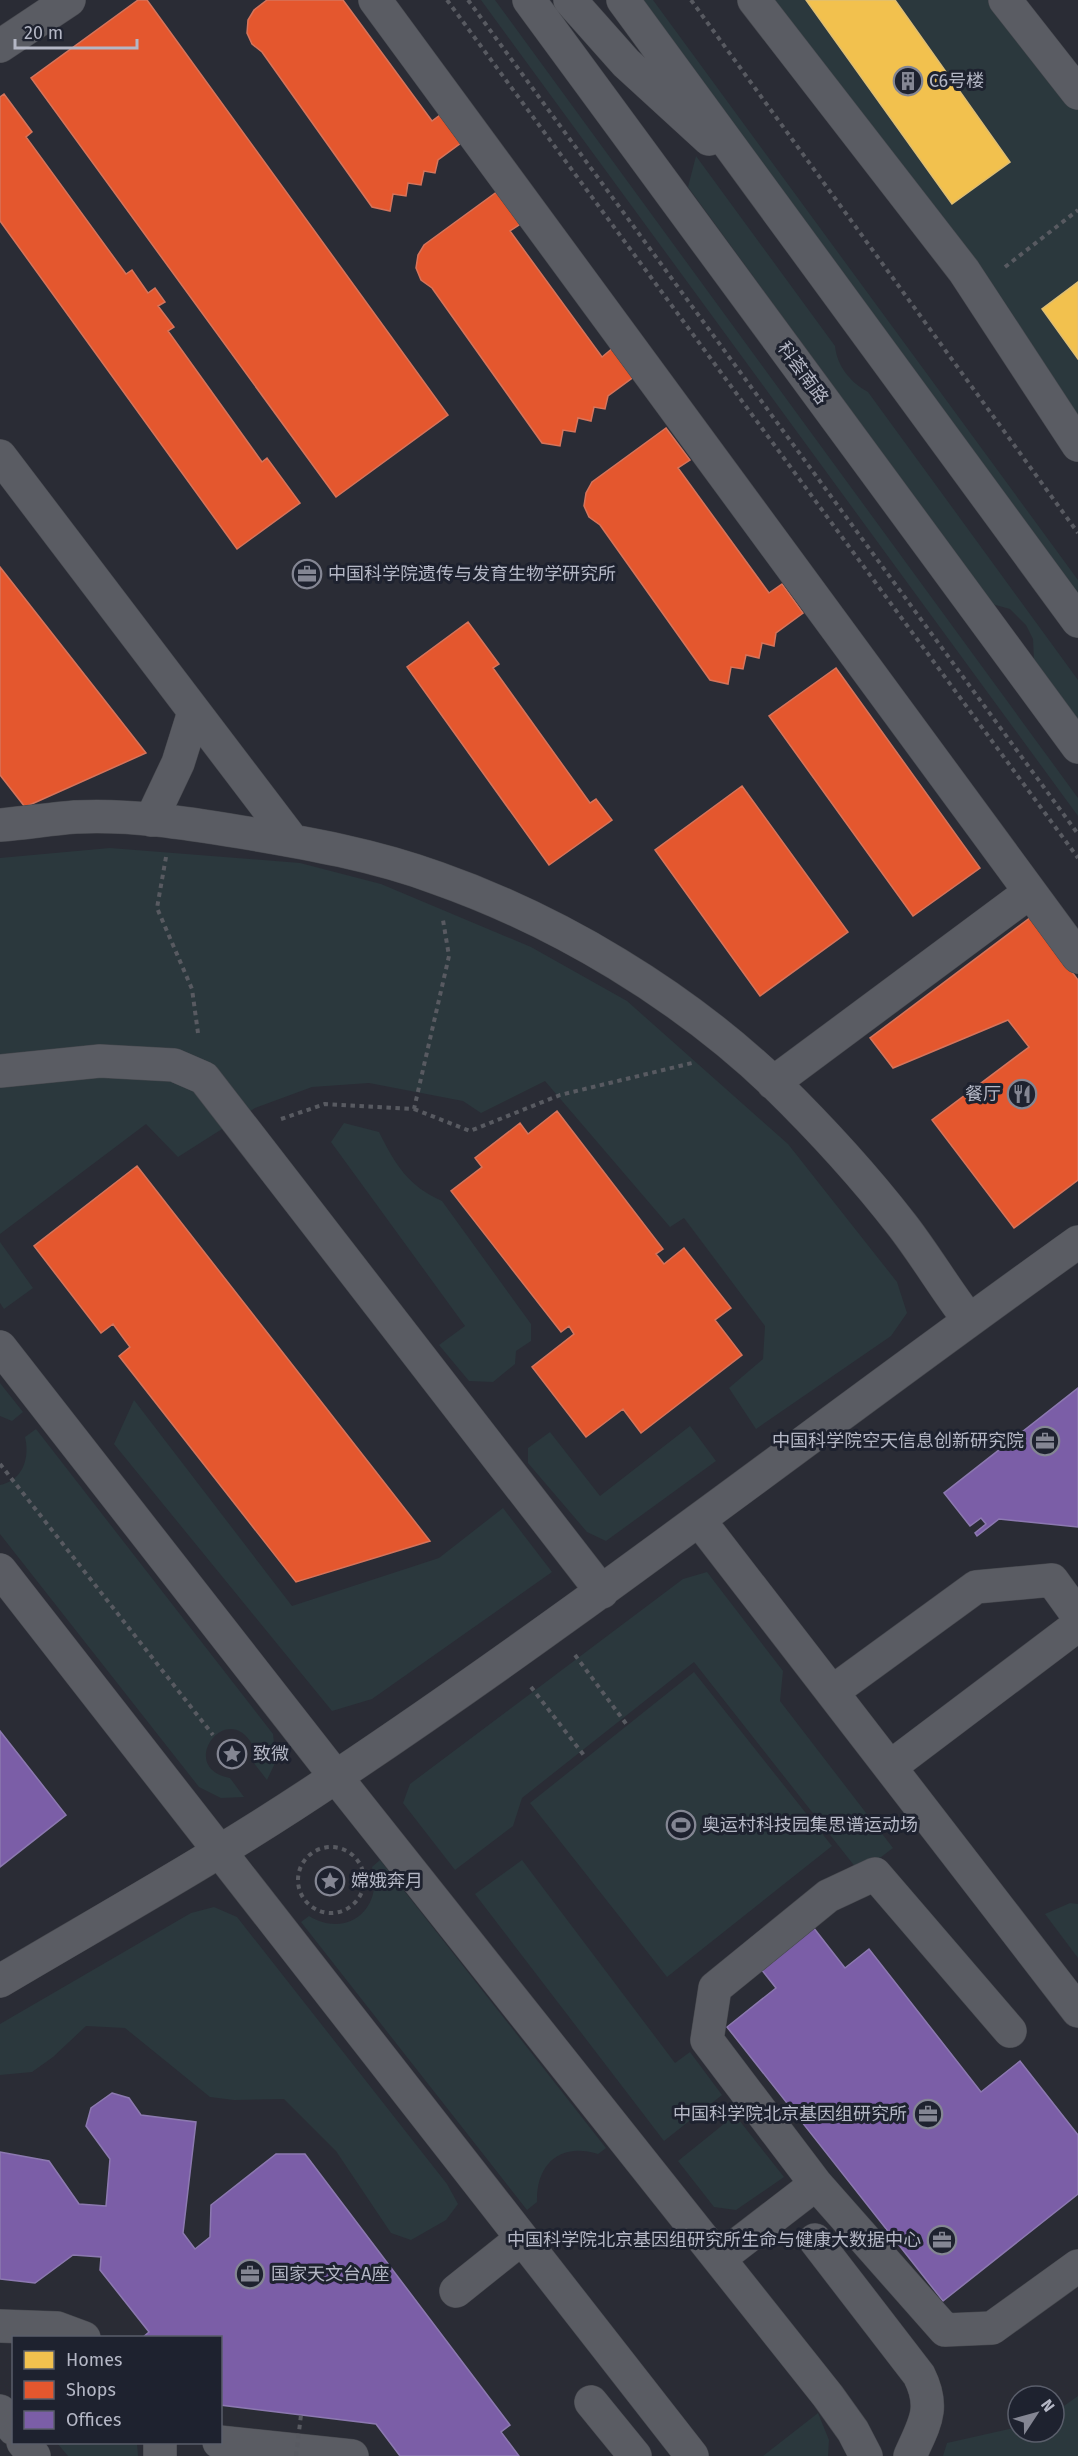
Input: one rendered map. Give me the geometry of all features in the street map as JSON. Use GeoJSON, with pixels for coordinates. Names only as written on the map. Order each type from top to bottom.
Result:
{"type":"FeatureCollection","features":[{"type":"Feature","properties":{"kind":"street"},"geometry":{"type":"LineString","coordinates":[[0,46],[69,0]]}},
{"type":"Feature","properties":{"kind":"street"},"geometry":{"type":"LineString","coordinates":[[375,0],[1078,957]]}},
{"type":"Feature","properties":{"kind":"street","name":"科荟南路"},"geometry":{"type":"LineString","coordinates":[[529,0],[1078,747]]}},
{"type":"Feature","properties":{"kind":"street"},"geometry":{"type":"LineString","coordinates":[[570,0],[597,33],[668,104],[744,166]]}},
{"type":"Feature","properties":{"kind":"street"},"geometry":{"type":"LineString","coordinates":[[623,0],[1078,621]]}},
{"type":"Feature","properties":{"kind":"street"},"geometry":{"type":"LineString","coordinates":[[754,0],[976,289],[1078,445]]}},
{"type":"Feature","properties":{"kind":"street"},"geometry":{"type":"LineString","coordinates":[[1005,0],[1078,93]]}},
{"type":"Feature","properties":{"kind":"street"},"geometry":{"type":"LineString","coordinates":[[0,456],[291,840]]}},
{"type":"Feature","properties":{"kind":"street"},"geometry":{"type":"LineString","coordinates":[[161,820],[194,712]]}},
{"type":"Feature","properties":{"kind":"street"},"geometry":{"type":"LineString","coordinates":[[0,825],[76,817],[161,820],[291,840],[368,858],[437,878],[526,916],[627,969],[687,1011],[773,1083],[825,1135],[903,1226],[969,1320]]}},
{"type":"Feature","properties":{"kind":"street"},"geometry":{"type":"LineString","coordinates":[[773,1083],[1030,892]]}},
{"type":"Feature","properties":{"kind":"street"},"geometry":{"type":"LineString","coordinates":[[0,1071],[100,1061],[174,1065],[204,1077],[602,1592]]}},
{"type":"Feature","properties":{"kind":"street"},"geometry":{"type":"LineString","coordinates":[[0,1981],[220,1852],[336,1777],[602,1592],[1078,1242]]}},
{"type":"Feature","properties":{"kind":"street"},"geometry":{"type":"LineString","coordinates":[[0,1347],[336,1777],[828,2396],[853,2431],[866,2456]]}},
{"type":"Feature","properties":{"kind":"street"},"geometry":{"type":"LineString","coordinates":[[699,1520],[1078,2011]]}},
{"type":"Feature","properties":{"kind":"street"},"geometry":{"type":"LineString","coordinates":[[0,1570],[692,2456]]}},
{"type":"Feature","properties":{"kind":"street"},"geometry":{"type":"LineString","coordinates":[[832,1692],[976,1587],[1052,1580],[1078,1616]]}},
{"type":"Feature","properties":{"kind":"street"},"geometry":{"type":"LineString","coordinates":[[890,1767],[1078,1625]]}},
{"type":"Feature","properties":{"kind":"street"},"geometry":{"type":"LineString","coordinates":[[1010,2031],[875,1874],[828,1896],[715,1988],[707,2040],[816,2184],[945,2330],[992,2328],[1078,2266]]}},
{"type":"Feature","properties":{"kind":"street"},"geometry":{"type":"LineString","coordinates":[[720,2258],[816,2184]]}},
{"type":"Feature","properties":{"kind":"street"},"geometry":{"type":"LineString","coordinates":[[456,2291],[521,2238]]}},
{"type":"Feature","properties":{"kind":"street"},"geometry":{"type":"LineString","coordinates":[[815,2240],[919,2375],[928,2392],[928,2412],[910,2456]]}},
{"type":"Feature","properties":{"kind":"street"},"geometry":{"type":"LineString","coordinates":[[0,2326],[57,2328],[81,2336]]}},
{"type":"Feature","properties":{"kind":"street"},"geometry":{"type":"LineString","coordinates":[[591,2402],[635,2456]]}},
{"type":"Feature","properties":{"kind":"street"},"geometry":{"type":"LineString","coordinates":[[0,2412],[12,2427]]}},
{"type":"Feature","properties":{"kind":"street"},"geometry":{"type":"LineString","coordinates":[[222,2442],[351,2456]]}},
{"type":"Feature","properties":{"kind":"path"},"geometry":{"type":"LineString","coordinates":[[447,0],[1078,858]]}},
{"type":"Feature","properties":{"kind":"path"},"geometry":{"type":"LineString","coordinates":[[468,0],[1078,834]]}},
{"type":"Feature","properties":{"kind":"path"},"geometry":{"type":"LineString","coordinates":[[691,0],[1078,533]]}},
{"type":"Feature","properties":{"kind":"path"},"geometry":{"type":"LineString","coordinates":[[976,289],[1078,210]]}},
{"type":"Feature","properties":{"kind":"path"},"geometry":{"type":"LineString","coordinates":[[161,820],[158,908],[192,989],[204,1077]]}},
{"type":"Feature","properties":{"kind":"path"},"geometry":{"type":"LineString","coordinates":[[414,1109],[449,956],[437,878]]}},
{"type":"Feature","properties":{"kind":"path"},"geometry":{"type":"LineString","coordinates":[[245,1131],[325,1104],[414,1109],[470,1131],[560,1095],[738,1052]]}},
{"type":"Feature","properties":{"kind":"path"},"geometry":{"type":"LineString","coordinates":[[0,1464],[213,1735]]}},
{"type":"Feature","properties":{"kind":"path"},"geometry":{"type":"LineString","coordinates":[[571,1650],[627,1725]]}},
{"type":"Feature","properties":{"kind":"path"},"geometry":{"type":"LineString","coordinates":[[527,1682],[586,1758]]}},
{"type":"Feature","properties":{"kind":"path"},"geometry":{"type":"LineString","coordinates":[[329,1846],[351,1853],[363,1871],[362,1892],[348,1909],[338,1912],[317,1910],[302,1896],[298,1886],[298,1874],[309,1855],[329,1846]]}},
{"type":"Feature","properties":{"kind":"path"},"geometry":{"type":"LineString","coordinates":[[296,2456],[301,2415]]}},
{"type":"Feature","properties":{"kind":"shaded area"},"geometry":{"type":"Polygon","coordinates":[[[481,0],[495,0],[1078,798],[1078,816],[481,0]]]}},
{"type":"Feature","properties":{"kind":"shaded area"},"geometry":{"type":"Polygon","coordinates":[[[635,0],[653,0],[1078,580],[1078,605],[635,0]]]}},
{"type":"Feature","properties":{"kind":"shaded area"},"geometry":{"type":"Polygon","coordinates":[[[754,0],[806,0],[952,203],[1010,162],[895,0],[1005,0],[1078,94],[1078,282],[1042,309],[1078,359],[1078,445],[754,0]]]}},
{"type":"Feature","properties":{"kind":"shaded area"},"geometry":{"type":"Polygon","coordinates":[[[696,156],[835,346],[838,360],[846,373],[868,392],[1078,680],[1078,722],[1034,660],[1033,639],[1026,625],[1010,609],[992,604],[688,187],[696,156]]]}},
{"type":"Feature","properties":{"kind":"shaded area"},"geometry":{"type":"Polygon","coordinates":[[[110,848],[300,863],[381,884],[531,947],[627,1001],[788,1144],[897,1282],[907,1313],[891,1336],[756,1429],[729,1388],[763,1359],[765,1326],[684,1218],[670,1227],[545,1081],[481,1113],[463,1101],[369,1083],[312,1087],[255,1108],[178,1157],[146,1124],[0,1234],[0,858],[110,848]]]}},
{"type":"Feature","properties":{"kind":"shaded area"},"geometry":{"type":"Polygon","coordinates":[[[344,1123],[379,1132],[397,1164],[411,1181],[442,1201],[531,1324],[531,1341],[516,1351],[515,1364],[493,1382],[469,1381],[439,1345],[465,1326],[331,1142],[344,1123]]]}},
{"type":"Feature","properties":{"kind":"shaded area"},"geometry":{"type":"Polygon","coordinates":[[[0,1242],[33,1288],[4,1309],[0,1303],[0,1242]]]}},
{"type":"Feature","properties":{"kind":"shaded area"},"geometry":{"type":"Polygon","coordinates":[[[0,1383],[23,1412],[12,1421],[0,1416],[0,1383]]]}},
{"type":"Feature","properties":{"kind":"shaded area"},"geometry":{"type":"Polygon","coordinates":[[[134,1400],[292,1606],[439,1558],[503,1508],[552,1572],[372,1699],[332,1711],[114,1444],[134,1400]]]}},
{"type":"Feature","properties":{"kind":"shaded area"},"geometry":{"type":"Polygon","coordinates":[[[690,1426],[716,1461],[606,1541],[587,1532],[528,1463],[528,1448],[550,1432],[600,1496],[690,1426]]]}},
{"type":"Feature","properties":{"kind":"shaded area"},"geometry":{"type":"Polygon","coordinates":[[[36,1429],[273,1734],[276,1761],[267,1780],[253,1762],[252,1744],[241,1732],[230,1729],[219,1732],[211,1740],[206,1751],[207,1762],[214,1772],[230,1778],[244,1797],[221,1798],[199,1787],[0,1534],[0,1485],[14,1478],[23,1467],[26,1453],[25,1437],[36,1429]]]}},
{"type":"Feature","properties":{"kind":"shaded area"},"geometry":{"type":"Polygon","coordinates":[[[707,1572],[783,1671],[780,1701],[893,1848],[860,1873],[694,1662],[522,1798],[513,1826],[455,1870],[403,1803],[410,1784],[683,1579],[707,1572]]]}},
{"type":"Feature","properties":{"kind":"shaded area","name":"奥运村科技园集思谱运动场"},"geometry":{"type":"Polygon","coordinates":[[[694,1672],[832,1846],[667,1977],[530,1803],[694,1672]]]}},
{"type":"Feature","properties":{"kind":"shaded area"},"geometry":{"type":"Polygon","coordinates":[[[380,1860],[606,2148],[598,2154],[572,2151],[553,2159],[541,2177],[537,2202],[527,2210],[301,1922],[309,1916],[323,1922],[337,1924],[349,1922],[359,1916],[373,1896],[372,1867],[380,1860]]]}},
{"type":"Feature","properties":{"kind":"shaded area"},"geometry":{"type":"Polygon","coordinates":[[[522,1860],[675,2063],[690,2052],[722,2095],[664,2141],[475,1894],[522,1860]]]}},
{"type":"Feature","properties":{"kind":"shaded area"},"geometry":{"type":"Polygon","coordinates":[[[1070,1903],[1078,1904],[1078,1958],[1045,1914],[1070,1903]]]}},
{"type":"Feature","properties":{"kind":"shaded area"},"geometry":{"type":"Polygon","coordinates":[[[214,1907],[237,1917],[447,2184],[458,2204],[446,2220],[411,2240],[391,2233],[336,2151],[284,2099],[234,2100],[210,2097],[125,2028],[86,2026],[53,2057],[32,2072],[0,2075],[0,2024],[191,1913],[214,1907]]]}},
{"type":"Feature","properties":{"kind":"shaded area"},"geometry":{"type":"Polygon","coordinates":[[[735,2115],[784,2177],[736,2210],[714,2207],[678,2161],[735,2115]]]}},
{"type":"Feature","properties":{"kind":"shaded area"},"geometry":{"type":"Polygon","coordinates":[[[1078,2396],[1078,2456],[943,2456],[947,2443],[1006,2430],[1006,2444],[1066,2444],[1066,2404],[1078,2396]]]}},
{"type":"Feature","properties":{"kind":"shaded area"},"geometry":{"type":"Polygon","coordinates":[[[818,2413],[829,2440],[828,2456],[763,2456],[818,2413]]]}},
{"type":"Feature","properties":{"kind":"shaded area"},"geometry":{"type":"Polygon","coordinates":[[[58,2444],[137,2444],[138,2456],[68,2456],[58,2444]]]}},
{"type":"Feature","properties":{"kind":"building: Homes","name":"C6号楼"},"geometry":{"type":"Polygon","coordinates":[[[806,0],[895,0],[1010,162],[952,204],[806,0]]]}},
{"type":"Feature","properties":{"kind":"building: Homes"},"geometry":{"type":"Polygon","coordinates":[[[1078,282],[1078,359],[1042,309],[1078,282]]]}},
{"type":"Feature","properties":{"kind":"building: Shops"},"geometry":{"type":"Polygon","coordinates":[[[138,0],[147,0],[448,415],[336,497],[31,78],[138,0]]]}},
{"type":"Feature","properties":{"kind":"building: Shops"},"geometry":{"type":"Polygon","coordinates":[[[267,0],[343,0],[432,121],[444,112],[465,140],[438,160],[435,173],[424,171],[421,185],[408,183],[406,196],[393,194],[390,211],[372,207],[262,52],[252,44],[247,33],[248,20],[254,10],[267,0]]]}},
{"type":"Feature","properties":{"kind":"building: Shops"},"geometry":{"type":"Polygon","coordinates":[[[4,94],[32,132],[26,137],[126,274],[132,270],[148,293],[155,288],[165,302],[158,306],[174,327],[168,331],[262,462],[267,458],[300,503],[237,549],[0,221],[0,97],[4,94]]]}},
{"type":"Feature","properties":{"kind":"building: Shops"},"geometry":{"type":"Polygon","coordinates":[[[498,191],[522,223],[510,231],[602,357],[614,347],[635,376],[608,396],[605,409],[594,407],[591,421],[578,418],[575,432],[563,430],[560,446],[542,443],[432,288],[421,280],[416,268],[418,255],[424,245],[498,191]]]}},
{"type":"Feature","properties":{"kind":"building: Shops"},"geometry":{"type":"Polygon","coordinates":[[[666,428],[690,460],[678,468],[769,593],[782,584],[803,613],[776,633],[774,646],[762,643],[759,658],[746,655],[743,669],[731,667],[728,684],[710,680],[600,525],[589,517],[584,506],[586,493],[592,482],[666,428]]]}},
{"type":"Feature","properties":{"kind":"building: Shops"},"geometry":{"type":"Polygon","coordinates":[[[0,567],[146,753],[25,807],[0,775],[0,567]]]}},
{"type":"Feature","properties":{"kind":"building: Shops"},"geometry":{"type":"Polygon","coordinates":[[[468,622],[499,664],[493,668],[590,803],[596,799],[612,820],[549,865],[407,667],[468,622]]]}},
{"type":"Feature","properties":{"kind":"building: Shops"},"geometry":{"type":"Polygon","coordinates":[[[836,668],[980,868],[913,916],[769,716],[836,668]]]}},
{"type":"Feature","properties":{"kind":"building: Shops"},"geometry":{"type":"Polygon","coordinates":[[[742,786],[848,932],[760,996],[655,850],[742,786]]]}},
{"type":"Feature","properties":{"kind":"building: Shops","name":"餐厅"},"geometry":{"type":"Polygon","coordinates":[[[1031,917],[1078,980],[1078,1180],[1014,1228],[932,1120],[1029,1047],[1008,1020],[893,1068],[870,1038],[1031,917]]]}},
{"type":"Feature","properties":{"kind":"building: Shops"},"geometry":{"type":"Polygon","coordinates":[[[557,1111],[663,1249],[656,1254],[664,1264],[684,1248],[731,1308],[715,1320],[742,1355],[641,1433],[623,1409],[586,1437],[532,1367],[574,1334],[569,1326],[561,1332],[451,1191],[482,1167],[475,1158],[520,1123],[528,1134],[557,1111]]]}},
{"type":"Feature","properties":{"kind":"building: Shops"},"geometry":{"type":"Polygon","coordinates":[[[137,1166],[430,1541],[296,1582],[119,1356],[130,1347],[113,1324],[101,1333],[34,1246],[137,1166]]]}},
{"type":"Feature","properties":{"kind":"building: Offices","name":"中国科学院空天信息创新研究院"},"geometry":{"type":"Polygon","coordinates":[[[1078,1388],[1078,1527],[999,1519],[977,1536],[975,1533],[986,1524],[981,1518],[970,1526],[944,1493],[1078,1388]]]}},
{"type":"Feature","properties":{"kind":"building: Offices"},"geometry":{"type":"Polygon","coordinates":[[[0,1731],[66,1815],[0,1867],[0,1731]]]}},
{"type":"Feature","properties":{"kind":"building: Offices","name":"中国科学院北京基因组研究所"},"geometry":{"type":"Polygon","coordinates":[[[813,1927],[845,1968],[869,1949],[981,2092],[1020,2061],[1078,2135],[1078,2194],[943,2301],[727,2027],[776,1988],[761,1969],[813,1927]]]}},
{"type":"Feature","properties":{"kind":"building: Offices","name":"国家天文台A座"},"geometry":{"type":"Polygon","coordinates":[[[112,2093],[129,2098],[141,2115],[196,2122],[183,2233],[195,2249],[210,2237],[211,2205],[276,2154],[305,2154],[510,2425],[501,2432],[519,2456],[400,2456],[376,2424],[222,2405],[222,2336],[144,2336],[149,2332],[100,2270],[101,2257],[73,2255],[35,2283],[0,2279],[0,2152],[49,2161],[79,2204],[106,2206],[110,2159],[86,2126],[91,2108],[112,2093]]]}},
{"type":"Feature","properties":{"kind":"place","name":"C6号楼"},"geometry":{"type":"Point","coordinates":[908,81]}},
{"type":"Feature","properties":{"kind":"place","name":"中国科学院遗传与发育生物学研究所"},"geometry":{"type":"Point","coordinates":[307,574]}},
{"type":"Feature","properties":{"kind":"place","name":"餐厅"},"geometry":{"type":"Point","coordinates":[1022,1094]}},
{"type":"Feature","properties":{"kind":"place","name":"中国科学院空天信息创新研究院"},"geometry":{"type":"Point","coordinates":[1045,1441]}},
{"type":"Feature","properties":{"kind":"place","name":"致微"},"geometry":{"type":"Point","coordinates":[232,1754]}},
{"type":"Feature","properties":{"kind":"place","name":"奥运村科技园集思谱运动场"},"geometry":{"type":"Point","coordinates":[681,1825]}},
{"type":"Feature","properties":{"kind":"place","name":"嫦娥奔月"},"geometry":{"type":"Point","coordinates":[330,1881]}},
{"type":"Feature","properties":{"kind":"place","name":"中国科学院北京基因组研究所"},"geometry":{"type":"Point","coordinates":[928,2114]}},
{"type":"Feature","properties":{"kind":"place","name":"中国科学院北京基因组研究所生命与健康大数据中心"},"geometry":{"type":"Point","coordinates":[942,2240]}},
{"type":"Feature","properties":{"kind":"place","name":"国家天文台A座"},"geometry":{"type":"Point","coordinates":[250,2274]}}]}
